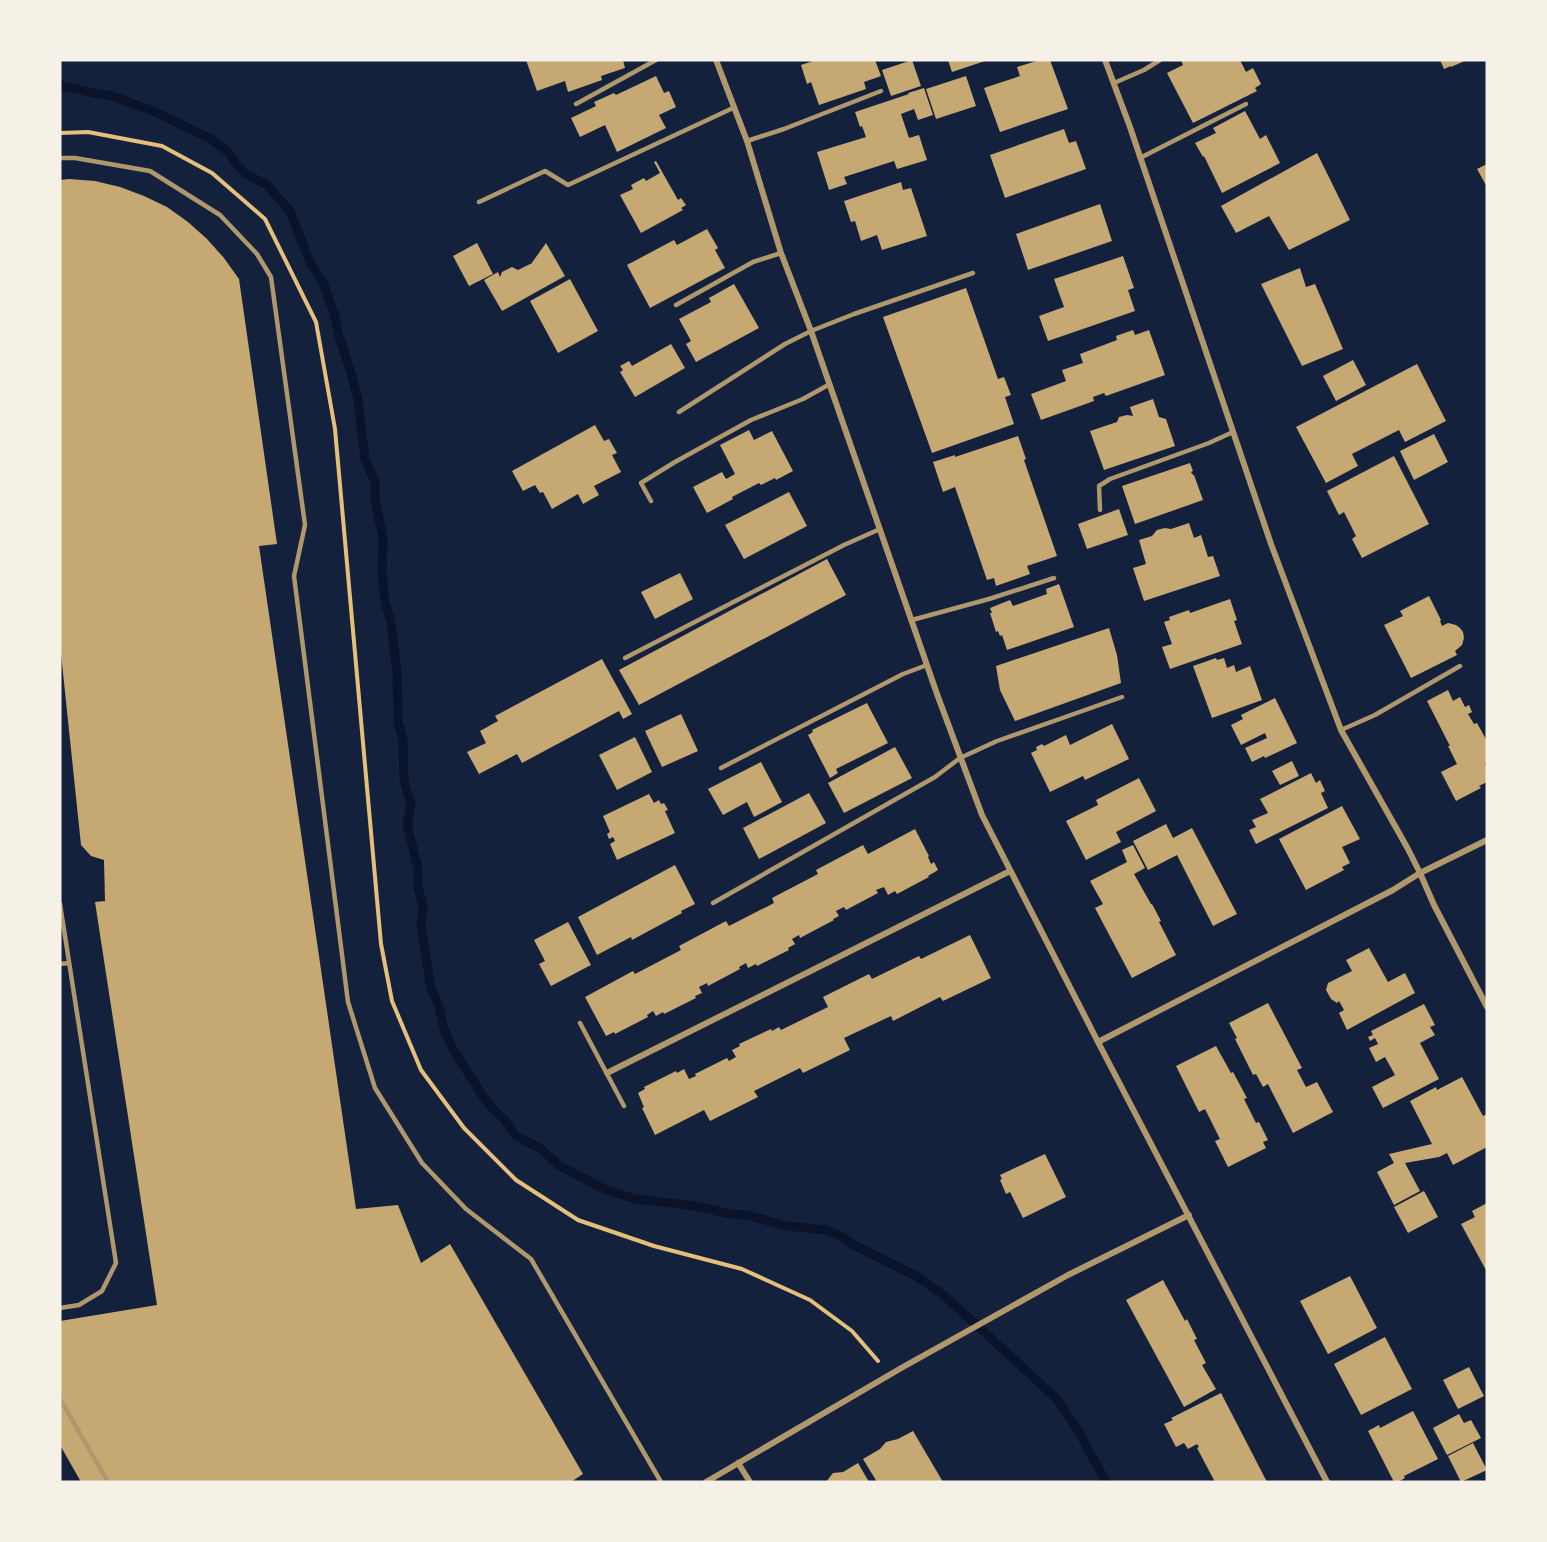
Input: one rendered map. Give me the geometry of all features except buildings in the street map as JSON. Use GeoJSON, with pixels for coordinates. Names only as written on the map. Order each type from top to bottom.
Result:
{"type":"FeatureCollection","features":[{"type":"Feature","properties":{"kind":"street"},"geometry":{"type":"LineString","coordinates":[[716,60],[747,141],[781,253],[830,384],[927,665],[982,815],[1327,1482]]}},
{"type":"Feature","properties":{"kind":"street"},"geometry":{"type":"LineString","coordinates":[[1105,60],[1271,544],[1341,730],[1420,873],[1487,1007]]}},
{"type":"Feature","properties":{"kind":"street"},"geometry":{"type":"LineString","coordinates":[[1098,1042],[1487,840]]}},
{"type":"Feature","properties":{"kind":"street"},"geometry":{"type":"LineString","coordinates":[[607,1073],[1011,871]]}},
{"type":"Feature","properties":{"kind":"street"},"geometry":{"type":"LineString","coordinates":[[706,1482],[903,1367],[1068,1275],[1190,1215]]}},
{"type":"Feature","properties":{"kind":"street"},"geometry":{"type":"LineString","coordinates":[[738,1463],[750,1482]]}},
{"type":"Feature","properties":{"kind":"lane"},"geometry":{"type":"LineString","coordinates":[[576,104],[656,60]]}},
{"type":"Feature","properties":{"kind":"lane"},"geometry":{"type":"LineString","coordinates":[[1114,84],[1160,60]]}},
{"type":"Feature","properties":{"kind":"lane"},"geometry":{"type":"LineString","coordinates":[[747,141],[881,91]]}},
{"type":"Feature","properties":{"kind":"lane"},"geometry":{"type":"LineString","coordinates":[[1140,158],[1246,104]]}},
{"type":"Feature","properties":{"kind":"lane"},"geometry":{"type":"LineString","coordinates":[[479,202],[545,171],[568,185],[733,108]]}},
{"type":"Feature","properties":{"kind":"lane"},"geometry":{"type":"LineString","coordinates":[[60,158],[75,158],[150,171],[220,214],[257,254],[271,277],[306,525],[294,576],[348,1002],[375,1088],[422,1163],[466,1209],[531,1259],[661,1482]]}},
{"type":"Feature","properties":{"kind":"lane"},"geometry":{"type":"LineString","coordinates":[[676,305],[753,262],[781,253]]}},
{"type":"Feature","properties":{"kind":"lane"},"geometry":{"type":"LineString","coordinates":[[679,412],[785,344],[811,331],[973,273]]}},
{"type":"Feature","properties":{"kind":"lane"},"geometry":{"type":"LineString","coordinates":[[651,501],[641,483],[752,420],[803,399],[830,384]]}},
{"type":"Feature","properties":{"kind":"lane"},"geometry":{"type":"LineString","coordinates":[[1100,510],[1099,486],[1110,479],[1233,432]]}},
{"type":"Feature","properties":{"kind":"lane"},"geometry":{"type":"LineString","coordinates":[[625,658],[844,545],[880,529]]}},
{"type":"Feature","properties":{"kind":"lane"},"geometry":{"type":"LineString","coordinates":[[912,620],[1054,578]]}},
{"type":"Feature","properties":{"kind":"lane"},"geometry":{"type":"LineString","coordinates":[[721,768],[903,674],[927,665]]}},
{"type":"Feature","properties":{"kind":"lane"},"geometry":{"type":"LineString","coordinates":[[1341,730],[1375,715],[1460,666]]}},
{"type":"Feature","properties":{"kind":"lane"},"geometry":{"type":"LineString","coordinates":[[713,903],[935,777],[960,758],[997,741],[1122,697]]}},
{"type":"Feature","properties":{"kind":"lane"},"geometry":{"type":"LineString","coordinates":[[60,904],[116,1263],[102,1291],[79,1305],[60,1308]]}},
{"type":"Feature","properties":{"kind":"lane"},"geometry":{"type":"LineString","coordinates":[[60,964],[69,963]]}},
{"type":"Feature","properties":{"kind":"lane"},"geometry":{"type":"LineString","coordinates":[[580,1023],[624,1106]]}},
{"type":"Feature","properties":{"kind":"lane"},"geometry":{"type":"LineString","coordinates":[[60,1399],[108,1482]]}},
{"type":"Feature","properties":{"kind":"path"},"geometry":{"type":"LineString","coordinates":[[60,133],[88,132],[162,146],[212,174],[265,219],[316,322],[335,429],[381,944],[392,1001],[421,1070],[464,1128],[516,1180],[578,1220],[654,1246],[742,1269],[810,1300],[852,1331],[890,1375]]}},
{"type":"Feature","properties":{"kind":"waterway"},"geometry":{"type":"LineString","coordinates":[[60,85],[109,95],[153,111],[211,139],[226,150],[244,173],[267,185],[290,211],[309,260],[323,283],[352,376],[358,400],[365,459],[375,482],[375,499],[383,538],[382,575],[385,602],[391,622],[397,673],[398,722],[403,740],[404,780],[411,805],[407,825],[418,869],[418,887],[423,907],[421,926],[431,989],[439,1006],[444,1029],[451,1046],[482,1095],[515,1135],[541,1149],[560,1166],[606,1190],[636,1199],[696,1206],[730,1214],[747,1215],[787,1226],[826,1230],[918,1277],[947,1298],[1057,1399],[1079,1432],[1106,1482]]}}]}
